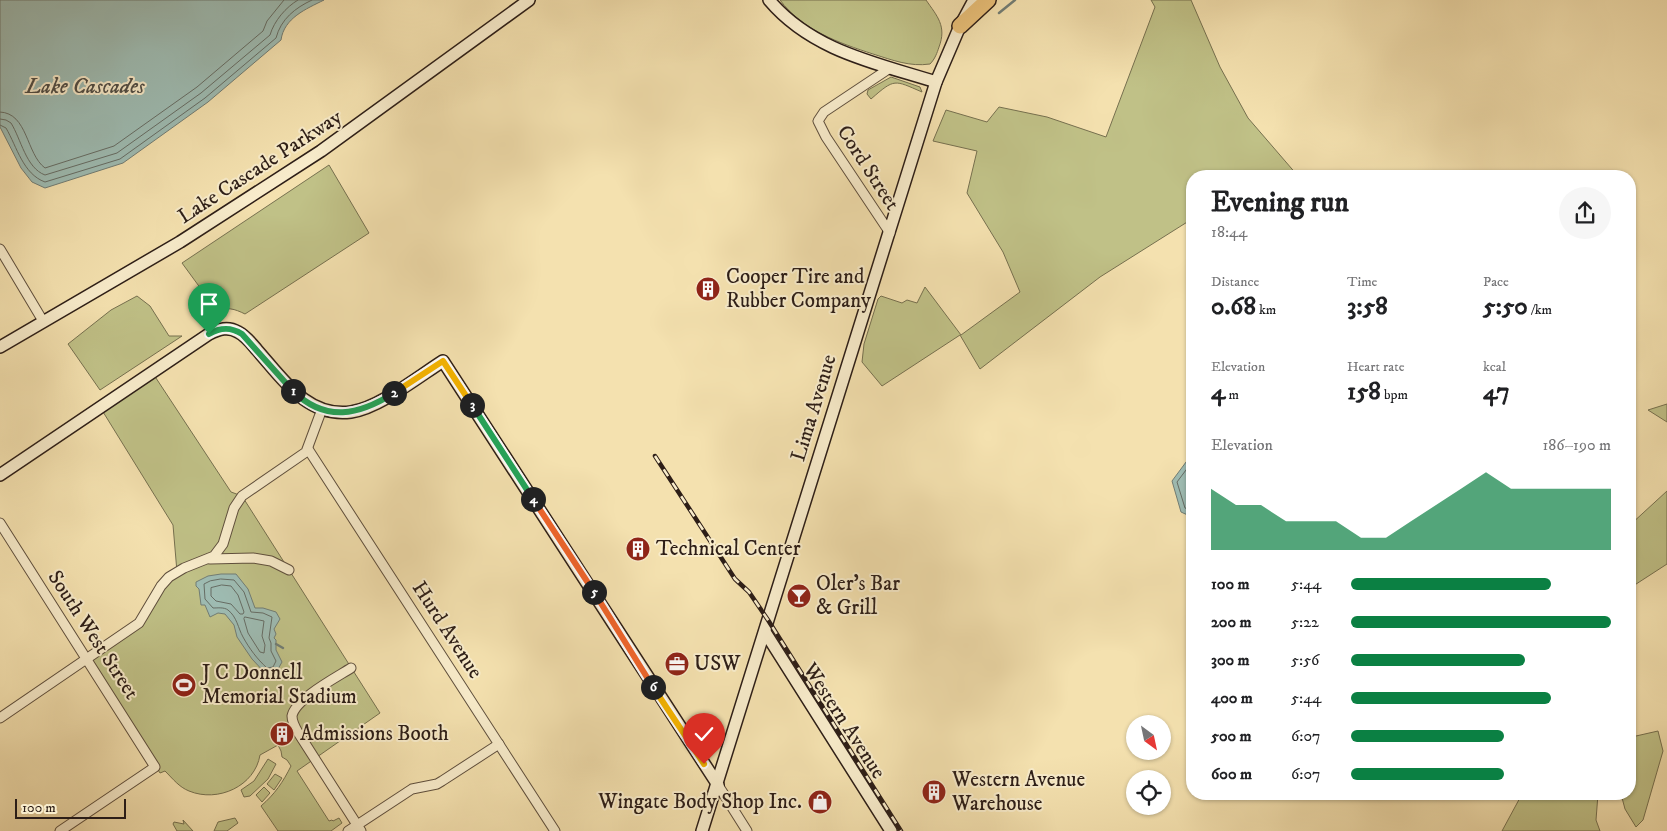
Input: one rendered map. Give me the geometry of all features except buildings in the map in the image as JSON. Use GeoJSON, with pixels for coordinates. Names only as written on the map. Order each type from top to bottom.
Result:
{"type":"FeatureCollection","features":[{"type":"Feature","properties":{"kind":"highway"},"geometry":{"type":"LineString","coordinates":[[960,26],[988,0]]}},
{"type":"Feature","properties":{"kind":"street","name":"Lake Cascade Parkway"},"geometry":{"type":"LineString","coordinates":[[0,347],[180,242],[321,152],[529,0]]}},
{"type":"Feature","properties":{"kind":"street"},"geometry":{"type":"LineString","coordinates":[[769,0],[791,22],[817,41],[853,56],[936,82]]}},
{"type":"Feature","properties":{"kind":"street","name":"Lima Avenue"},"geometry":{"type":"LineString","coordinates":[[702,831],[936,82],[960,26],[974,0]]}},
{"type":"Feature","properties":{"kind":"street","name":"Cord Street"},"geometry":{"type":"LineString","coordinates":[[890,68],[824,112],[818,121],[826,137],[890,233]]}},
{"type":"Feature","properties":{"kind":"street"},"geometry":{"type":"LineString","coordinates":[[0,249],[43,321]]}},
{"type":"Feature","properties":{"kind":"street"},"geometry":{"type":"LineString","coordinates":[[0,474],[209,334],[220,329],[237,331],[247,338],[298,396],[307,402],[322,409],[347,413],[373,405],[443,361],[747,831]]}},
{"type":"Feature","properties":{"kind":"street"},"geometry":{"type":"LineString","coordinates":[[210,559],[221,548],[234,508],[240,498],[303,455],[308,448],[322,409]]}},
{"type":"Feature","properties":{"kind":"street","name":"Hurd Avenue"},"geometry":{"type":"LineString","coordinates":[[308,448],[555,831]]}},
{"type":"Feature","properties":{"kind":"street","name":"South West Street"},"geometry":{"type":"LineString","coordinates":[[0,523],[155,767],[60,831]]}},
{"type":"Feature","properties":{"kind":"street"},"geometry":{"type":"LineString","coordinates":[[0,718],[139,623],[161,586],[169,577],[184,568],[210,559],[253,558],[271,561],[289,570]]}},
{"type":"Feature","properties":{"kind":"street","name":"Western Avenue"},"geometry":{"type":"LineString","coordinates":[[765,632],[892,831]]}},
{"type":"Feature","properties":{"kind":"street"},"geometry":{"type":"LineString","coordinates":[[351,668],[300,702],[292,718],[299,734],[359,828]]}},
{"type":"Feature","properties":{"kind":"street"},"geometry":{"type":"LineString","coordinates":[[348,831],[359,828],[412,789],[437,784],[499,744]]}},
{"type":"Feature","properties":{"kind":"green space"},"geometry":{"type":"Polygon","coordinates":[[[780,0],[926,0],[940,22],[941,40],[936,56],[930,64],[915,65],[901,62],[847,45],[822,34],[799,20],[780,0]]]}},
{"type":"Feature","properties":{"kind":"green space"},"geometry":{"type":"Polygon","coordinates":[[[1151,0],[1191,0],[1220,67],[1248,118],[1293,170],[1186,170],[1186,223],[1100,277],[980,369],[960,335],[882,386],[862,362],[864,344],[878,299],[881,296],[902,303],[907,300],[917,303],[925,287],[961,335],[1020,292],[1003,252],[967,193],[977,151],[933,141],[946,110],[987,122],[999,107],[1047,117],[1106,137],[1155,7],[1151,0]]]}},
{"type":"Feature","properties":{"kind":"green space"},"geometry":{"type":"Polygon","coordinates":[[[891,77],[920,87],[922,92],[900,83],[895,83],[885,87],[871,99],[867,94],[868,90],[891,77]]]}},
{"type":"Feature","properties":{"kind":"green space"},"geometry":{"type":"Polygon","coordinates":[[[329,165],[369,233],[245,314],[230,309],[216,312],[214,309],[218,304],[216,301],[212,304],[182,263],[329,165]]]}},
{"type":"Feature","properties":{"kind":"green space"},"geometry":{"type":"Polygon","coordinates":[[[137,296],[150,306],[169,336],[182,336],[100,390],[68,344],[111,310],[137,296]]]}},
{"type":"Feature","properties":{"kind":"green space"},"geometry":{"type":"Polygon","coordinates":[[[152,372],[231,492],[242,496],[380,713],[297,771],[329,821],[339,818],[342,823],[331,831],[278,831],[261,806],[278,788],[291,766],[282,757],[278,745],[260,755],[257,766],[243,783],[223,793],[212,795],[189,791],[179,785],[165,771],[160,773],[87,659],[139,623],[161,586],[177,572],[173,525],[100,407],[152,372]]]}},
{"type":"Feature","properties":{"kind":"green space"},"geometry":{"type":"Polygon","coordinates":[[[1667,404],[1667,422],[1648,410],[1667,404]]]}},
{"type":"Feature","properties":{"kind":"green space"},"geometry":{"type":"Polygon","coordinates":[[[1667,491],[1667,564],[1636,584],[1636,519],[1667,491]]]}},
{"type":"Feature","properties":{"kind":"green space"},"geometry":{"type":"Polygon","coordinates":[[[1658,731],[1663,751],[1643,820],[1636,827],[1625,809],[1623,800],[1636,800],[1636,736],[1658,731]]]}},
{"type":"Feature","properties":{"kind":"green space"},"geometry":{"type":"Polygon","coordinates":[[[268,759],[276,764],[268,779],[250,796],[244,797],[241,790],[254,781],[268,759]]]}},
{"type":"Feature","properties":{"kind":"green space"},"geometry":{"type":"Polygon","coordinates":[[[275,774],[282,778],[274,790],[267,784],[275,774]]]}},
{"type":"Feature","properties":{"kind":"green space"},"geometry":{"type":"Polygon","coordinates":[[[264,787],[270,793],[262,802],[256,795],[264,787]]]}},
{"type":"Feature","properties":{"kind":"green space"},"geometry":{"type":"Polygon","coordinates":[[[1519,800],[1598,800],[1596,820],[1600,831],[1502,831],[1519,800]]]}},
{"type":"Feature","properties":{"kind":"green space"},"geometry":{"type":"Polygon","coordinates":[[[235,818],[238,823],[227,831],[214,831],[218,822],[235,818]]]}},
{"type":"Feature","properties":{"kind":"green space"},"geometry":{"type":"Polygon","coordinates":[[[183,820],[193,831],[177,831],[173,824],[174,822],[184,824],[183,820]]]}},
{"type":"Feature","properties":{"kind":"water","name":"Lake Cascades"},"geometry":{"type":"Polygon","coordinates":[[[0,0],[324,0],[291,20],[283,32],[281,40],[208,102],[123,163],[45,188],[32,182],[21,168],[0,127],[0,0]]]}},
{"type":"Feature","properties":{"kind":"water"},"geometry":{"type":"Polygon","coordinates":[[[1186,462],[1186,514],[1181,512],[1172,481],[1186,462]]]}},
{"type":"Feature","properties":{"kind":"water"},"geometry":{"type":"Polygon","coordinates":[[[236,574],[248,589],[255,608],[276,612],[280,619],[274,629],[276,634],[274,638],[276,640],[276,650],[282,662],[277,671],[267,675],[252,659],[237,637],[234,625],[225,614],[218,613],[210,617],[205,605],[201,605],[196,582],[208,576],[236,574]]]}},
{"type":"Feature","properties":{"kind":"waterway"},"geometry":{"type":"LineString","coordinates":[[999,13],[1015,0]]}},
{"type":"Feature","properties":{"kind":"waterway"},"geometry":{"type":"LineString","coordinates":[[276,644],[283,648]]}},
{"type":"Feature","properties":{"kind":"railway"},"geometry":{"type":"LineString","coordinates":[[655,456],[735,579],[749,592],[768,620],[901,831]]}},
{"type":"Feature","properties":{"kind":"place","name":"Cooper Tire and Rubber Company"},"geometry":{"type":"Point","coordinates":[708,289]}},
{"type":"Feature","properties":{"kind":"place","name":"Technical Center"},"geometry":{"type":"Point","coordinates":[638,549]}},
{"type":"Feature","properties":{"kind":"place","name":"Oler's Bar & Grill"},"geometry":{"type":"Point","coordinates":[799,596]}},
{"type":"Feature","properties":{"kind":"place","name":"USW"},"geometry":{"type":"Point","coordinates":[677,664]}},
{"type":"Feature","properties":{"kind":"place","name":"J C Donnell Memorial Stadium"},"geometry":{"type":"Point","coordinates":[184,685]}},
{"type":"Feature","properties":{"kind":"place","name":"Admissions Booth"},"geometry":{"type":"Point","coordinates":[282,734]}},
{"type":"Feature","properties":{"kind":"place","name":"Western Avenue Warehouse"},"geometry":{"type":"Point","coordinates":[934,792]}},
{"type":"Feature","properties":{"kind":"place","name":"Wingate Body Shop Inc."},"geometry":{"type":"Point","coordinates":[820,802]}},
{"type":"Feature","properties":{"kind":"route"},"geometry":{"type":"LineString","coordinates":[[209,334],[226,328],[242,334],[298,396],[317,407],[337,412],[363,410],[383,400],[443,361],[704,764]]}}]}
